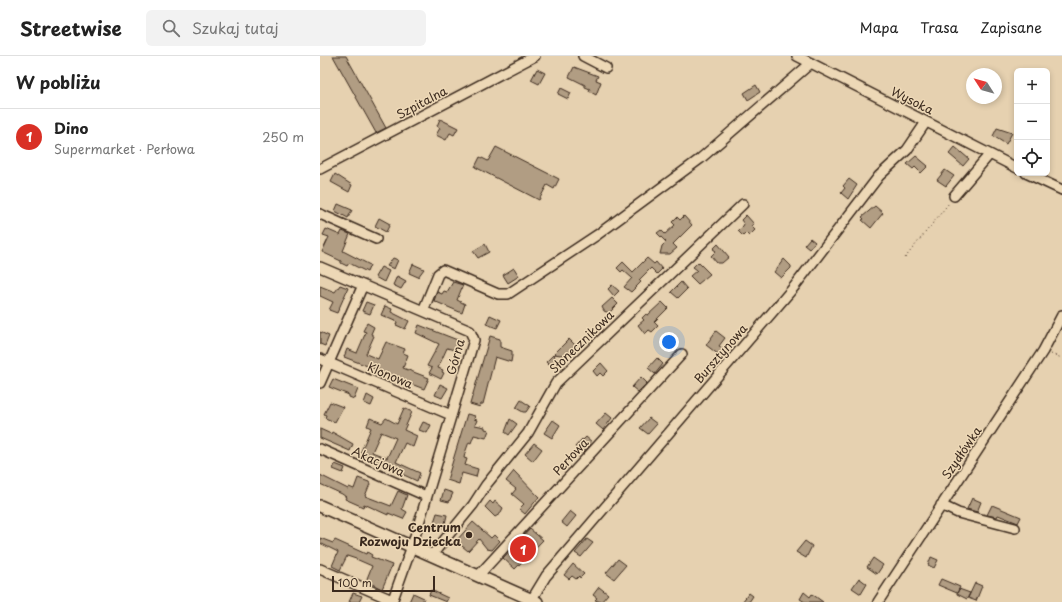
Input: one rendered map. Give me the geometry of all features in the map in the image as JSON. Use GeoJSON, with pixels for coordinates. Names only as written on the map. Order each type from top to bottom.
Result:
{"type":"FeatureCollection","features":[{"type":"Feature","properties":{"kind":"main road"},"geometry":{"type":"LineString","coordinates":[[320,506],[535,601]]}},
{"type":"Feature","properties":{"kind":"street","name":"Szpitalna"},"geometry":{"type":"LineString","coordinates":[[320,169],[535,56]]}},
{"type":"Feature","properties":{"kind":"street"},"geometry":{"type":"LineString","coordinates":[[583,56],[606,68]]}},
{"type":"Feature","properties":{"kind":"street","name":"Wysoka"},"geometry":{"type":"LineString","coordinates":[[797,56],[1014,167]]}},
{"type":"Feature","properties":{"kind":"street"},"geometry":{"type":"LineString","coordinates":[[423,311],[438,274],[443,270],[498,294],[508,294],[597,236],[700,159],[811,63]]}},
{"type":"Feature","properties":{"kind":"street","name":"Bursztynowa"},"geometry":{"type":"LineString","coordinates":[[535,601],[546,576],[788,293],[861,202],[879,176],[907,150],[926,122]]}},
{"type":"Feature","properties":{"kind":"street"},"geometry":{"type":"LineString","coordinates":[[954,196],[989,155]]}},
{"type":"Feature","properties":{"kind":"street"},"geometry":{"type":"LineString","coordinates":[[1032,176],[1062,190]]}},
{"type":"Feature","properties":{"kind":"street","name":"Słonecznikowa"},"geometry":{"type":"LineString","coordinates":[[432,555],[473,505],[486,485],[528,433],[556,384],[743,204]]}},
{"type":"Feature","properties":{"kind":"street"},"geometry":{"type":"LineString","coordinates":[[320,214],[376,239]]}},
{"type":"Feature","properties":{"kind":"street","name":"Górna"},"geometry":{"type":"LineString","coordinates":[[320,266],[470,331],[474,335],[474,340],[412,546],[392,601]]}},
{"type":"Feature","properties":{"kind":"street"},"geometry":{"type":"LineString","coordinates":[[320,383],[363,285]]}},
{"type":"Feature","properties":{"kind":"street","name":"Szydłówka"},"geometry":{"type":"LineString","coordinates":[[878,602],[1043,351],[1062,315]]}},
{"type":"Feature","properties":{"kind":"street","name":"Perłowa"},"geometry":{"type":"LineString","coordinates":[[478,576],[682,354]]}},
{"type":"Feature","properties":{"kind":"street","name":"Klonowa"},"geometry":{"type":"LineString","coordinates":[[320,359],[451,415]]}},
{"type":"Feature","properties":{"kind":"street","name":"Akacjowa"},"geometry":{"type":"LineString","coordinates":[[320,449],[426,496]]}},
{"type":"Feature","properties":{"kind":"street"},"geometry":{"type":"LineString","coordinates":[[942,504],[958,513],[1015,528]]}},
{"type":"Feature","properties":{"kind":"street"},"geometry":{"type":"LineString","coordinates":[[320,569],[392,601]]}},
{"type":"Feature","properties":{"kind":"path"},"geometry":{"type":"LineString","coordinates":[[905,258],[954,196]]}},
{"type":"Feature","properties":{"kind":"path"},"geometry":{"type":"LineString","coordinates":[[1043,351],[1062,358]]}},
{"type":"Feature","properties":{"kind":"building"},"geometry":{"type":"Polygon","coordinates":[[[333,56],[346,56],[386,128],[376,133],[333,56]]]}},
{"type":"Feature","properties":{"kind":"building"},"geometry":{"type":"Polygon","coordinates":[[[574,67],[598,76],[596,80],[601,82],[596,95],[589,91],[590,89],[585,87],[585,85],[569,77],[574,67]]]}},
{"type":"Feature","properties":{"kind":"building"},"geometry":{"type":"Polygon","coordinates":[[[537,69],[545,73],[539,84],[531,80],[537,69]]]}},
{"type":"Feature","properties":{"kind":"building"},"geometry":{"type":"Polygon","coordinates":[[[756,85],[760,92],[748,100],[744,93],[756,85]]]}},
{"type":"Feature","properties":{"kind":"building"},"geometry":{"type":"Polygon","coordinates":[[[561,88],[571,93],[568,99],[558,94],[561,88]]]}},
{"type":"Feature","properties":{"kind":"building"},"geometry":{"type":"Polygon","coordinates":[[[440,119],[458,128],[454,135],[450,133],[446,140],[436,135],[440,128],[437,126],[440,119]]]}},
{"type":"Feature","properties":{"kind":"building"},"geometry":{"type":"Polygon","coordinates":[[[997,128],[1012,133],[1006,144],[993,136],[997,128]]]}},
{"type":"Feature","properties":{"kind":"building"},"geometry":{"type":"Polygon","coordinates":[[[496,147],[559,179],[554,189],[547,185],[539,200],[475,167],[480,157],[488,161],[496,147]]]}},
{"type":"Feature","properties":{"kind":"building"},"geometry":{"type":"Polygon","coordinates":[[[955,147],[969,159],[963,166],[949,154],[955,147]]]}},
{"type":"Feature","properties":{"kind":"building"},"geometry":{"type":"Polygon","coordinates":[[[916,156],[928,166],[921,173],[915,167],[913,169],[907,164],[916,156]]]}},
{"type":"Feature","properties":{"kind":"building"},"geometry":{"type":"Polygon","coordinates":[[[945,170],[954,176],[946,186],[937,180],[945,170]]]}},
{"type":"Feature","properties":{"kind":"building"},"geometry":{"type":"Polygon","coordinates":[[[335,174],[352,185],[349,192],[331,182],[335,174]]]}},
{"type":"Feature","properties":{"kind":"building"},"geometry":{"type":"Polygon","coordinates":[[[849,179],[857,185],[848,199],[841,193],[845,188],[843,186],[849,179]]]}},
{"type":"Feature","properties":{"kind":"building"},"geometry":{"type":"Polygon","coordinates":[[[338,204],[352,210],[348,218],[335,211],[338,204]]]}},
{"type":"Feature","properties":{"kind":"building"},"geometry":{"type":"Polygon","coordinates":[[[875,206],[883,213],[871,228],[862,220],[864,219],[862,217],[875,206]]]}},
{"type":"Feature","properties":{"kind":"building"},"geometry":{"type":"Polygon","coordinates":[[[746,215],[754,224],[751,226],[755,230],[749,236],[746,233],[743,236],[738,231],[744,224],[741,220],[746,215]]]}},
{"type":"Feature","properties":{"kind":"building"},"geometry":{"type":"Polygon","coordinates":[[[684,216],[692,225],[673,244],[677,248],[670,254],[660,254],[662,246],[666,242],[657,233],[661,230],[665,234],[675,225],[672,222],[677,217],[680,220],[684,216]]]}},
{"type":"Feature","properties":{"kind":"building"},"geometry":{"type":"Polygon","coordinates":[[[379,218],[390,224],[386,232],[375,226],[379,218]]]}},
{"type":"Feature","properties":{"kind":"building"},"geometry":{"type":"Polygon","coordinates":[[[326,229],[340,235],[342,231],[350,234],[343,251],[370,265],[367,272],[349,263],[347,266],[341,263],[341,261],[322,252],[329,237],[323,235],[326,229]]]}},
{"type":"Feature","properties":{"kind":"building"},"geometry":{"type":"Polygon","coordinates":[[[810,238],[815,242],[809,249],[804,245],[810,238]]]}},
{"type":"Feature","properties":{"kind":"building"},"geometry":{"type":"Polygon","coordinates":[[[485,244],[489,252],[478,258],[473,251],[485,244]]]}},
{"type":"Feature","properties":{"kind":"building"},"geometry":{"type":"Polygon","coordinates":[[[718,244],[729,257],[722,263],[717,263],[711,256],[716,251],[713,249],[718,244]]]}},
{"type":"Feature","properties":{"kind":"building"},"geometry":{"type":"Polygon","coordinates":[[[393,258],[398,260],[394,269],[387,266],[393,258]]]}},
{"type":"Feature","properties":{"kind":"building"},"geometry":{"type":"Polygon","coordinates":[[[647,258],[654,264],[656,262],[662,269],[657,274],[651,268],[639,280],[641,282],[631,292],[624,287],[632,278],[623,270],[621,272],[617,268],[623,262],[633,272],[647,258]]]}},
{"type":"Feature","properties":{"kind":"building"},"geometry":{"type":"Polygon","coordinates":[[[784,259],[791,266],[791,268],[781,278],[774,272],[784,259]]]}},
{"type":"Feature","properties":{"kind":"building"},"geometry":{"type":"Polygon","coordinates":[[[698,262],[710,274],[698,284],[690,276],[697,270],[693,267],[698,262]]]}},
{"type":"Feature","properties":{"kind":"building"},"geometry":{"type":"Polygon","coordinates":[[[413,264],[424,269],[418,277],[409,273],[413,264]]]}},
{"type":"Feature","properties":{"kind":"building"},"geometry":{"type":"Polygon","coordinates":[[[381,267],[389,271],[384,282],[375,277],[381,267]]]}},
{"type":"Feature","properties":{"kind":"building"},"geometry":{"type":"Polygon","coordinates":[[[514,268],[519,276],[508,283],[503,275],[514,268]]]}},
{"type":"Feature","properties":{"kind":"building"},"geometry":{"type":"Polygon","coordinates":[[[397,276],[406,281],[401,289],[393,285],[397,276]]]}},
{"type":"Feature","properties":{"kind":"building"},"geometry":{"type":"Polygon","coordinates":[[[453,282],[463,285],[457,300],[465,304],[462,313],[434,301],[437,292],[442,294],[444,291],[447,292],[453,282]]]}},
{"type":"Feature","properties":{"kind":"building"},"geometry":{"type":"Polygon","coordinates":[[[681,282],[687,289],[678,298],[671,292],[681,282]]]}},
{"type":"Feature","properties":{"kind":"building"},"geometry":{"type":"Polygon","coordinates":[[[340,285],[348,288],[337,313],[329,310],[333,302],[320,296],[320,286],[335,292],[340,285]]]}},
{"type":"Feature","properties":{"kind":"building"},"geometry":{"type":"Polygon","coordinates":[[[612,285],[619,291],[614,296],[608,289],[612,285]]]}},
{"type":"Feature","properties":{"kind":"building"},"geometry":{"type":"Polygon","coordinates":[[[612,298],[618,304],[609,313],[604,311],[602,307],[612,298]]]}},
{"type":"Feature","properties":{"kind":"building"},"geometry":{"type":"Polygon","coordinates":[[[366,302],[374,305],[370,314],[362,311],[366,302]]]}},
{"type":"Feature","properties":{"kind":"building"},"geometry":{"type":"Polygon","coordinates":[[[662,302],[668,308],[654,322],[658,326],[652,332],[649,330],[645,334],[638,325],[644,320],[642,318],[646,314],[648,315],[662,302]]]}},
{"type":"Feature","properties":{"kind":"building"},"geometry":{"type":"Polygon","coordinates":[[[385,306],[392,309],[391,312],[409,321],[405,329],[396,325],[397,322],[381,315],[385,306]]]}},
{"type":"Feature","properties":{"kind":"building"},"geometry":{"type":"Polygon","coordinates":[[[490,315],[501,320],[497,328],[486,324],[490,315]]]}},
{"type":"Feature","properties":{"kind":"building"},"geometry":{"type":"Polygon","coordinates":[[[367,323],[374,327],[371,334],[374,336],[366,354],[378,359],[386,342],[405,349],[403,353],[408,355],[403,368],[429,378],[424,389],[401,380],[400,382],[382,375],[383,372],[344,357],[347,349],[357,353],[366,332],[363,331],[367,323]]]}},
{"type":"Feature","properties":{"kind":"building"},"geometry":{"type":"Polygon","coordinates":[[[419,325],[460,341],[458,351],[447,348],[438,368],[443,370],[442,372],[444,373],[441,379],[429,373],[432,368],[427,366],[439,344],[416,333],[419,325]]]}},
{"type":"Feature","properties":{"kind":"building"},"geometry":{"type":"Polygon","coordinates":[[[716,331],[725,338],[719,346],[724,349],[719,355],[706,345],[716,331]]]}},
{"type":"Feature","properties":{"kind":"building"},"geometry":{"type":"Polygon","coordinates":[[[320,332],[329,336],[325,346],[320,344],[320,332]]]}},
{"type":"Feature","properties":{"kind":"building"},"geometry":{"type":"Polygon","coordinates":[[[490,336],[500,339],[500,347],[512,351],[512,356],[511,362],[495,357],[483,404],[481,404],[480,407],[470,404],[490,336]]]}},
{"type":"Feature","properties":{"kind":"building"},"geometry":{"type":"Polygon","coordinates":[[[569,339],[575,345],[568,356],[554,354],[569,339]]]}},
{"type":"Feature","properties":{"kind":"building"},"geometry":{"type":"Polygon","coordinates":[[[553,355],[559,362],[552,368],[546,362],[553,355]]]}},
{"type":"Feature","properties":{"kind":"building"},"geometry":{"type":"Polygon","coordinates":[[[657,358],[663,364],[655,374],[648,368],[657,358]]]}},
{"type":"Feature","properties":{"kind":"building"},"geometry":{"type":"Polygon","coordinates":[[[601,363],[608,371],[603,376],[600,373],[597,376],[593,371],[601,363]]]}},
{"type":"Feature","properties":{"kind":"building"},"geometry":{"type":"Polygon","coordinates":[[[641,377],[647,383],[638,392],[632,387],[641,377]]]}},
{"type":"Feature","properties":{"kind":"building"},"geometry":{"type":"Polygon","coordinates":[[[333,379],[358,389],[354,399],[349,397],[349,395],[329,387],[333,379]]]}},
{"type":"Feature","properties":{"kind":"building"},"geometry":{"type":"Polygon","coordinates":[[[440,384],[448,388],[442,398],[435,395],[440,384]]]}},
{"type":"Feature","properties":{"kind":"building"},"geometry":{"type":"Polygon","coordinates":[[[367,395],[374,399],[371,406],[364,403],[367,395]]]}},
{"type":"Feature","properties":{"kind":"building"},"geometry":{"type":"Polygon","coordinates":[[[521,400],[530,406],[526,412],[516,408],[521,400]]]}},
{"type":"Feature","properties":{"kind":"building"},"geometry":{"type":"Polygon","coordinates":[[[330,402],[343,407],[335,422],[325,418],[326,415],[324,414],[330,402]]]}},
{"type":"Feature","properties":{"kind":"building"},"geometry":{"type":"Polygon","coordinates":[[[404,408],[412,412],[404,430],[417,436],[413,447],[405,443],[396,462],[420,473],[417,481],[367,458],[362,460],[359,456],[371,428],[367,426],[370,418],[382,423],[386,418],[397,424],[404,408]],[[381,432],[372,452],[387,458],[396,438],[381,432]]]}},
{"type":"Feature","properties":{"kind":"building"},"geometry":{"type":"Polygon","coordinates":[[[606,413],[612,418],[603,430],[596,424],[606,413]]]}},
{"type":"Feature","properties":{"kind":"building"},"geometry":{"type":"Polygon","coordinates":[[[467,414],[475,416],[474,419],[477,420],[475,425],[485,427],[485,429],[489,430],[486,438],[474,435],[471,443],[469,442],[464,458],[467,459],[465,465],[478,469],[476,477],[462,473],[459,484],[447,480],[467,414]]]}},
{"type":"Feature","properties":{"kind":"building"},"geometry":{"type":"Polygon","coordinates":[[[649,418],[657,424],[648,434],[640,428],[649,418]]]}},
{"type":"Feature","properties":{"kind":"building"},"geometry":{"type":"Polygon","coordinates":[[[510,419],[517,424],[509,435],[505,432],[510,419]]]}},
{"type":"Feature","properties":{"kind":"building"},"geometry":{"type":"Polygon","coordinates":[[[553,420],[560,425],[552,438],[544,433],[553,420]]]}},
{"type":"Feature","properties":{"kind":"building"},"geometry":{"type":"Polygon","coordinates":[[[423,422],[431,425],[427,433],[419,430],[423,422]]]}},
{"type":"Feature","properties":{"kind":"building"},"geometry":{"type":"Polygon","coordinates":[[[320,429],[331,434],[332,432],[353,444],[350,451],[320,438],[320,429]]]}},
{"type":"Feature","properties":{"kind":"building"},"geometry":{"type":"Polygon","coordinates":[[[586,437],[592,442],[584,452],[580,452],[575,447],[582,439],[583,440],[586,437]]]}},
{"type":"Feature","properties":{"kind":"building"},"geometry":{"type":"Polygon","coordinates":[[[534,443],[542,449],[533,461],[525,454],[534,443]]]}},
{"type":"Feature","properties":{"kind":"building"},"geometry":{"type":"Polygon","coordinates":[[[335,464],[345,468],[343,473],[333,469],[335,464]]]}},
{"type":"Feature","properties":{"kind":"building"},"geometry":{"type":"Polygon","coordinates":[[[514,471],[539,497],[525,514],[519,509],[524,504],[512,494],[516,489],[506,481],[514,471]]]}},
{"type":"Feature","properties":{"kind":"building"},"geometry":{"type":"Polygon","coordinates":[[[320,475],[348,489],[349,487],[354,489],[358,478],[369,482],[370,484],[365,496],[391,506],[398,491],[407,495],[402,509],[407,512],[403,519],[388,513],[388,515],[364,504],[363,507],[345,499],[346,497],[342,494],[320,484],[320,475]]]}},
{"type":"Feature","properties":{"kind":"building"},"geometry":{"type":"Polygon","coordinates":[[[444,490],[453,493],[449,502],[441,500],[444,490]]]}},
{"type":"Feature","properties":{"kind":"building"},"geometry":{"type":"Polygon","coordinates":[[[972,498],[981,502],[977,512],[967,509],[972,498]]]}},
{"type":"Feature","properties":{"kind":"building"},"geometry":{"type":"Polygon","coordinates":[[[490,501],[493,504],[495,501],[503,508],[500,514],[495,517],[485,507],[490,501]]]}},
{"type":"Feature","properties":{"kind":"building"},"geometry":{"type":"Polygon","coordinates":[[[992,505],[1021,517],[1018,523],[998,515],[997,517],[987,515],[992,505]]]}},
{"type":"Feature","properties":{"kind":"building"},"geometry":{"type":"Polygon","coordinates":[[[570,511],[576,516],[567,527],[561,522],[570,511]]]}},
{"type":"Feature","properties":{"kind":"building"},"geometry":{"type":"Polygon","coordinates":[[[437,513],[447,515],[444,528],[433,525],[437,513]]]}},
{"type":"Feature","properties":{"kind":"building"},"geometry":{"type":"Polygon","coordinates":[[[473,522],[491,538],[494,535],[500,541],[492,550],[487,549],[479,539],[468,551],[456,541],[473,522]]]}},
{"type":"Feature","properties":{"kind":"building"},"geometry":{"type":"Polygon","coordinates":[[[530,529],[543,540],[515,569],[503,558],[530,529]]]}},
{"type":"Feature","properties":{"kind":"building"},"geometry":{"type":"Polygon","coordinates":[[[320,538],[333,543],[335,540],[366,554],[367,552],[372,555],[371,557],[392,565],[382,589],[366,581],[372,566],[347,556],[340,570],[332,566],[338,552],[320,543],[320,538]]]}},
{"type":"Feature","properties":{"kind":"building"},"geometry":{"type":"Polygon","coordinates":[[[587,539],[593,543],[581,557],[575,553],[587,539]]]}},
{"type":"Feature","properties":{"kind":"building"},"geometry":{"type":"Polygon","coordinates":[[[805,541],[812,546],[806,558],[796,552],[805,541]]]}},
{"type":"Feature","properties":{"kind":"building"},"geometry":{"type":"Polygon","coordinates":[[[931,557],[938,560],[934,568],[928,565],[931,557]]]}},
{"type":"Feature","properties":{"kind":"building"},"geometry":{"type":"Polygon","coordinates":[[[873,558],[883,565],[877,574],[867,567],[873,558]]]}},
{"type":"Feature","properties":{"kind":"building"},"geometry":{"type":"Polygon","coordinates":[[[618,559],[626,565],[614,579],[606,573],[618,559]]]}},
{"type":"Feature","properties":{"kind":"building"},"geometry":{"type":"Polygon","coordinates":[[[573,564],[584,574],[580,578],[579,576],[576,579],[572,576],[569,579],[564,575],[573,564]]]}},
{"type":"Feature","properties":{"kind":"building"},"geometry":{"type":"Polygon","coordinates":[[[859,578],[867,584],[861,594],[852,588],[859,578]]]}},
{"type":"Feature","properties":{"kind":"building"},"geometry":{"type":"Polygon","coordinates":[[[941,579],[960,587],[957,593],[938,585],[941,579]]]}},
{"type":"Feature","properties":{"kind":"building"},"geometry":{"type":"Polygon","coordinates":[[[975,583],[982,586],[976,601],[968,598],[975,583]]]}},
{"type":"Feature","properties":{"kind":"building"},"geometry":{"type":"Polygon","coordinates":[[[599,587],[608,594],[601,602],[595,600],[597,598],[593,595],[599,587]]]}},
{"type":"Feature","properties":{"kind":"building"},"geometry":{"type":"Polygon","coordinates":[[[959,589],[970,593],[967,599],[957,594],[959,589]]]}},
{"type":"Feature","properties":{"kind":"building"},"geometry":{"type":"Polygon","coordinates":[[[431,590],[448,598],[446,602],[429,595],[431,590]]]}},
{"type":"Feature","properties":{"kind":"building"},"geometry":{"type":"Polygon","coordinates":[[[804,592],[810,597],[812,594],[823,602],[805,602],[800,599],[804,592]]]}},
{"type":"Feature","properties":{"kind":"building"},"geometry":{"type":"Polygon","coordinates":[[[353,593],[362,596],[359,602],[349,602],[353,593]]]}},
{"type":"Feature","properties":{"kind":"building"},"geometry":{"type":"Polygon","coordinates":[[[413,593],[424,598],[422,602],[409,602],[413,593]]]}},
{"type":"Feature","properties":{"kind":"building"},"geometry":{"type":"Polygon","coordinates":[[[749,593],[753,596],[749,602],[742,602],[749,593]]]}},
{"type":"Feature","properties":{"kind":"place","name":"Centrum Rozwoju Dziecka"},"geometry":{"type":"Point","coordinates":[469,535]}},
{"type":"Feature","properties":{"kind":"place","name":"Dino"},"geometry":{"type":"Point","coordinates":[523,549]}}]}
